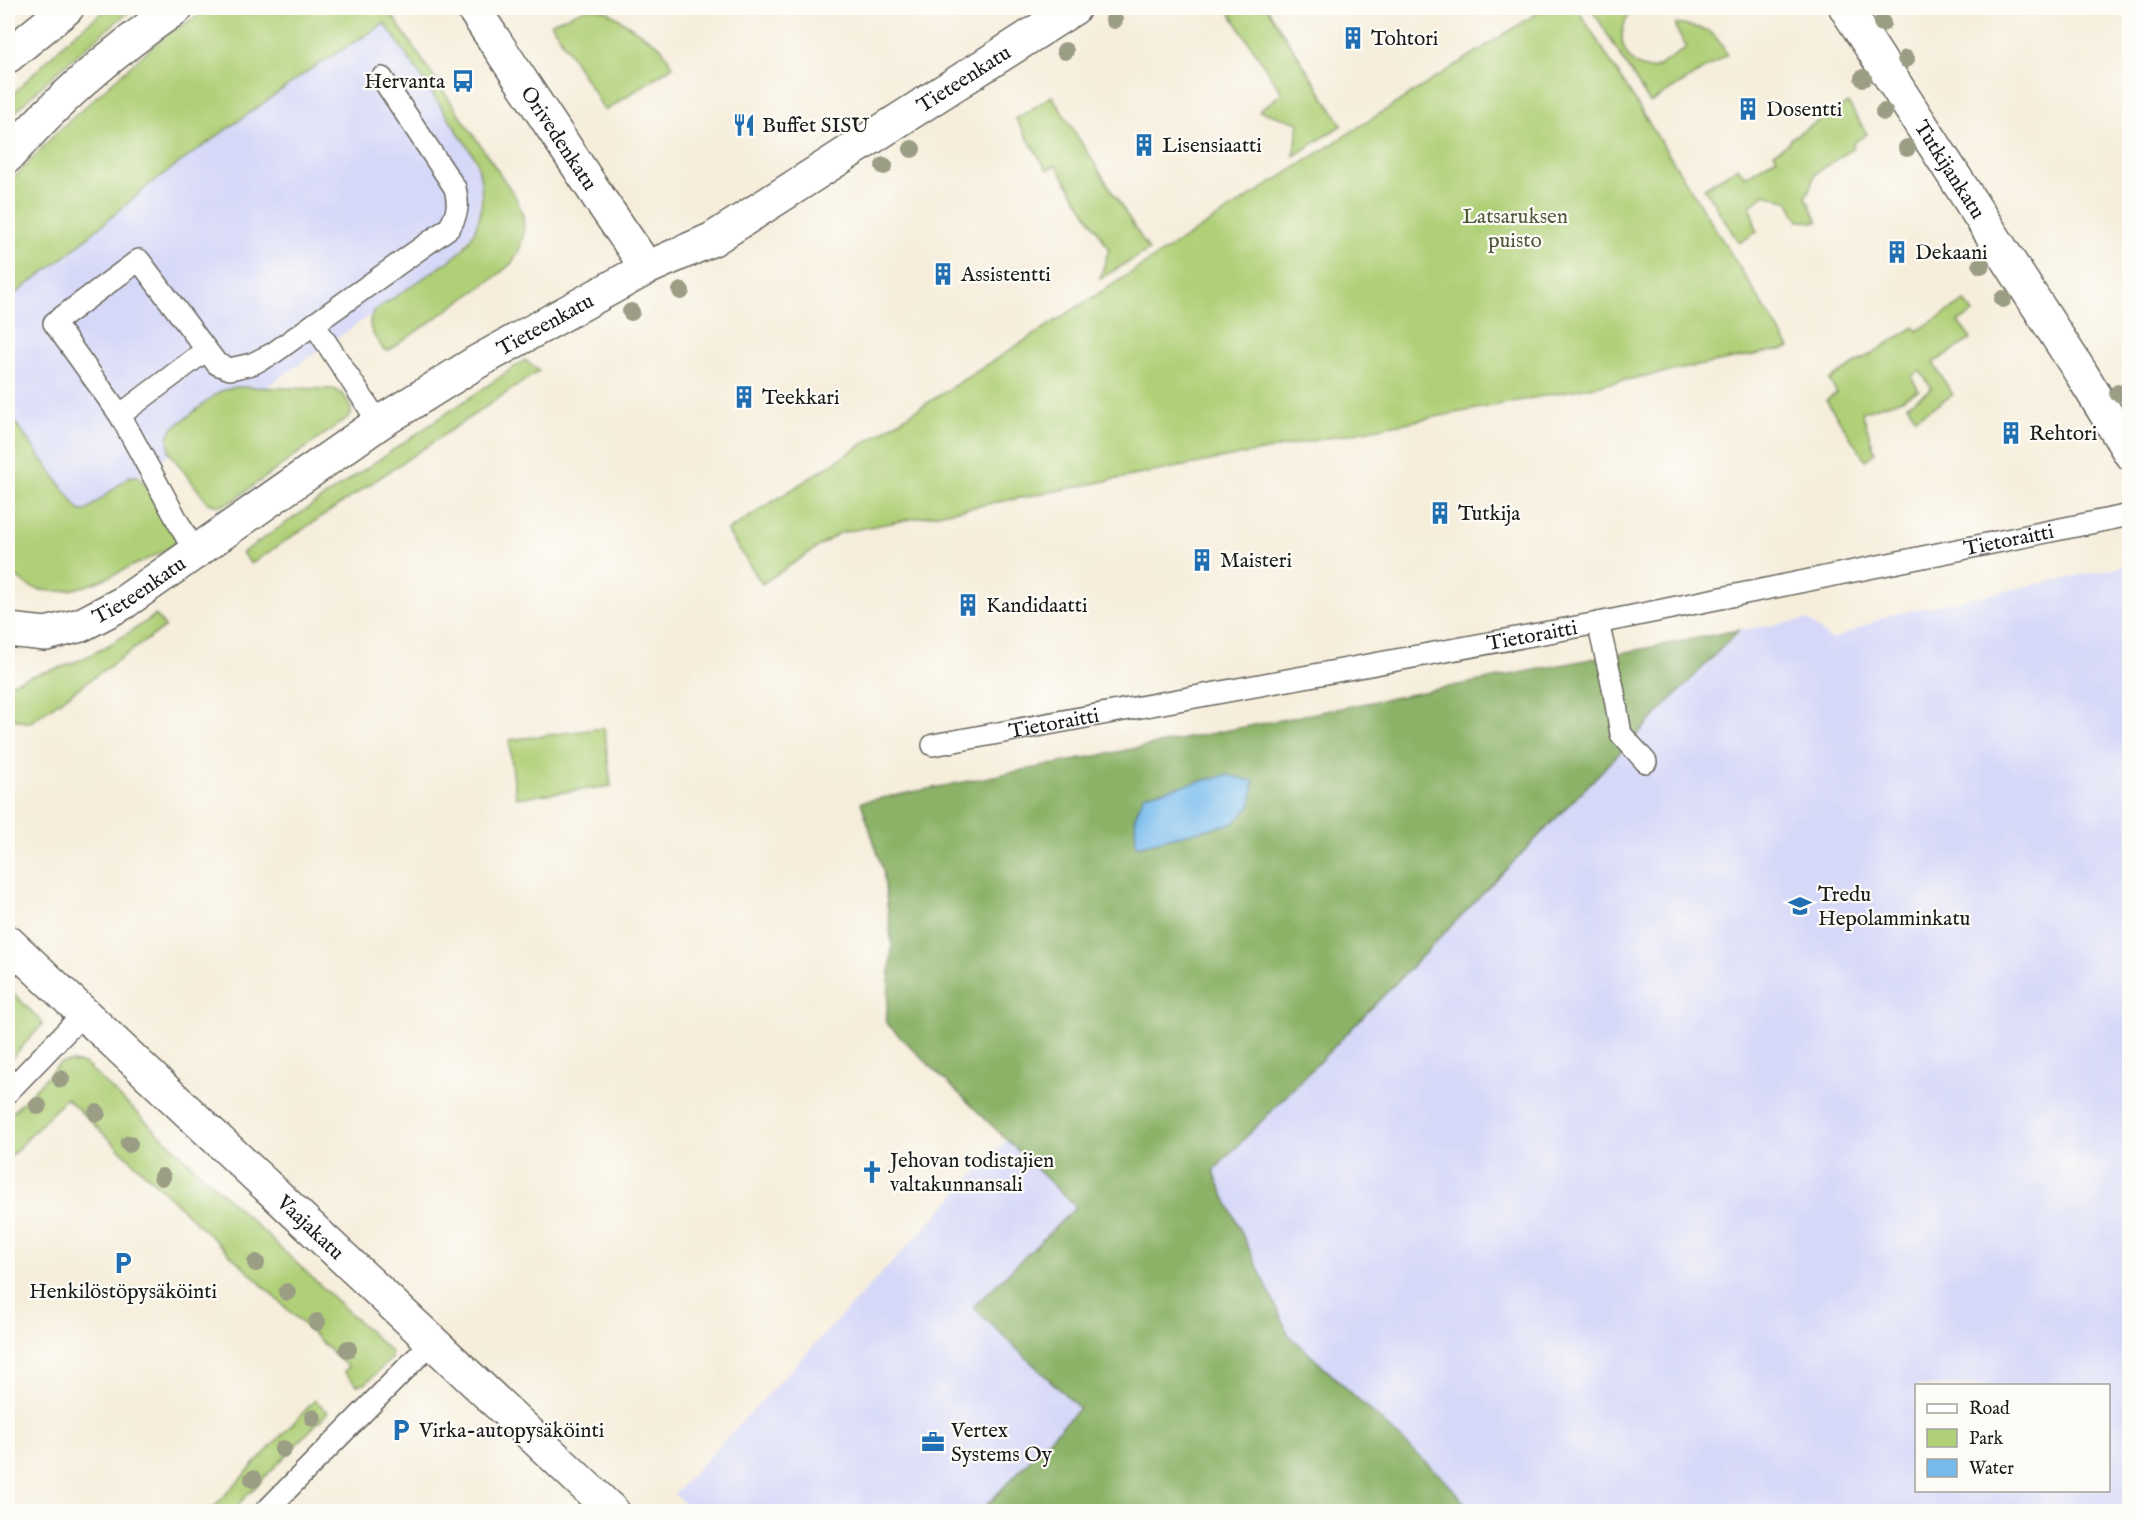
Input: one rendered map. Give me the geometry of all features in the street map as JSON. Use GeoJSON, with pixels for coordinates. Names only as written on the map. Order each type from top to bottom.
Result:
{"type":"FeatureCollection","features":[{"type":"Feature","properties":{"kind":"street"},"geometry":{"type":"LineString","coordinates":[[8,56],[67,8]]}},
{"type":"Feature","properties":{"kind":"street"},"geometry":{"type":"LineString","coordinates":[[8,156],[63,99],[142,31],[176,8]]}},
{"type":"Feature","properties":{"kind":"street","name":"Orivedenkatu"},"geometry":{"type":"LineString","coordinates":[[473,8],[647,268]]}},
{"type":"Feature","properties":{"kind":"street","name":"Tieteenkatu"},"geometry":{"type":"LineString","coordinates":[[11,630],[46,634],[81,625],[123,603],[380,423],[477,362],[647,268],[713,239],[1074,8]]}},
{"type":"Feature","properties":{"kind":"street","name":"Tutkijankatu"},"geometry":{"type":"LineString","coordinates":[[1846,8],[2130,453]]}},
{"type":"Feature","properties":{"kind":"street"},"geometry":{"type":"LineString","coordinates":[[8,49],[36,32]]}},
{"type":"Feature","properties":{"kind":"street","name":"Vaajakatu"},"geometry":{"type":"LineString","coordinates":[[8,942],[613,1512]]}},
{"type":"Feature","properties":{"kind":"lane"},"geometry":{"type":"LineString","coordinates":[[195,553],[120,415],[54,322],[139,260],[205,351],[217,364],[230,369],[252,364],[273,354],[448,228],[456,217],[459,202],[455,188],[382,78]]}},
{"type":"Feature","properties":{"kind":"lane"},"geometry":{"type":"LineString","coordinates":[[314,324],[380,423]]}},
{"type":"Feature","properties":{"kind":"lane"},"geometry":{"type":"LineString","coordinates":[[120,415],[205,351]]}},
{"type":"Feature","properties":{"kind":"lane","name":"Tietoraitti"},"geometry":{"type":"LineString","coordinates":[[933,745],[1598,622],[2130,515]]}},
{"type":"Feature","properties":{"kind":"lane"},"geometry":{"type":"LineString","coordinates":[[1598,622],[1621,734],[1646,762]]}},
{"type":"Feature","properties":{"kind":"lane"},"geometry":{"type":"LineString","coordinates":[[8,1092],[84,1013]]}},
{"type":"Feature","properties":{"kind":"lane"},"geometry":{"type":"LineString","coordinates":[[265,1512],[433,1341]]}},
{"type":"Feature","properties":{"kind":"shaded area"},"geometry":{"type":"Polygon","coordinates":[[[385,23],[468,146],[482,179],[478,224],[457,255],[138,476],[86,511],[80,511],[8,413],[8,299],[67,255],[150,184],[311,69],[385,23]]]}},
{"type":"Feature","properties":{"kind":"shaded area","name":"Tredu Hepolamminkatu"},"geometry":{"type":"Polygon","coordinates":[[[2129,565],[2129,1511],[1472,1511],[1445,1480],[1289,1335],[1212,1171],[1739,630],[1808,620],[1831,640],[1890,615],[2129,565]]]}},
{"type":"Feature","properties":{"kind":"shaded area"},"geometry":{"type":"Polygon","coordinates":[[[1007,1140],[1076,1207],[973,1307],[1079,1407],[983,1509],[985,1511],[692,1511],[674,1494],[1007,1140]]]}},
{"type":"Feature","properties":{"kind":"green space"},"geometry":{"type":"Polygon","coordinates":[[[108,8],[134,8],[53,76],[8,120],[8,100],[15,92],[73,35],[108,8]]]}},
{"type":"Feature","properties":{"kind":"green space"},"geometry":{"type":"Polygon","coordinates":[[[210,8],[387,8],[515,196],[523,215],[524,233],[519,251],[511,264],[388,351],[384,350],[374,336],[370,322],[374,311],[451,260],[467,244],[478,221],[482,197],[476,159],[385,23],[311,69],[150,184],[67,255],[8,299],[8,184],[58,131],[163,37],[210,8]]]}},
{"type":"Feature","properties":{"kind":"green space"},"geometry":{"type":"Polygon","coordinates":[[[588,8],[607,11],[660,46],[673,66],[605,111],[551,23],[588,8]]]}},
{"type":"Feature","properties":{"kind":"green space"},"geometry":{"type":"Polygon","coordinates":[[[1267,8],[1342,125],[1294,156],[1299,123],[1259,111],[1282,93],[1228,10],[1267,8]]]}},
{"type":"Feature","properties":{"kind":"green space","name":"Latsaruksen puisto"},"geometry":{"type":"Polygon","coordinates":[[[1545,8],[1577,8],[1790,348],[839,533],[762,584],[727,531],[1545,8]]]}},
{"type":"Feature","properties":{"kind":"green space"},"geometry":{"type":"Polygon","coordinates":[[[1591,8],[1635,8],[1628,16],[1622,36],[1627,55],[1634,63],[1643,67],[1654,69],[1687,48],[1676,29],[1676,24],[1707,30],[1717,38],[1727,55],[1650,103],[1591,8]]]}},
{"type":"Feature","properties":{"kind":"green space"},"geometry":{"type":"Polygon","coordinates":[[[1052,96],[1149,250],[1100,279],[1109,249],[1056,165],[1047,170],[1016,119],[1052,96]]]}},
{"type":"Feature","properties":{"kind":"green space"},"geometry":{"type":"Polygon","coordinates":[[[1848,103],[1867,134],[1853,143],[1854,148],[1816,173],[1806,197],[1818,222],[1799,221],[1788,201],[1765,194],[1750,206],[1757,232],[1739,243],[1704,188],[1738,167],[1745,177],[1777,157],[1774,153],[1790,142],[1791,138],[1848,103]]]}},
{"type":"Feature","properties":{"kind":"green space"},"geometry":{"type":"Polygon","coordinates":[[[1965,301],[1973,313],[1958,322],[1971,339],[1933,363],[1953,395],[1916,418],[1907,405],[1932,389],[1920,371],[1911,377],[1919,390],[1902,399],[1862,412],[1875,453],[1865,460],[1826,400],[1837,393],[1829,380],[1914,327],[1917,331],[1965,301]]]}},
{"type":"Feature","properties":{"kind":"green space"},"geometry":{"type":"Polygon","coordinates":[[[525,360],[539,371],[251,564],[242,553],[525,360]]]}},
{"type":"Feature","properties":{"kind":"green space"},"geometry":{"type":"Polygon","coordinates":[[[235,387],[334,389],[347,399],[351,415],[231,502],[214,505],[208,503],[169,452],[168,436],[172,429],[219,392],[235,387]]]}},
{"type":"Feature","properties":{"kind":"green space"},"geometry":{"type":"Polygon","coordinates":[[[8,413],[80,511],[86,511],[130,476],[138,476],[177,527],[178,539],[175,544],[110,577],[83,587],[56,591],[42,590],[20,580],[8,569],[8,413]]]}},
{"type":"Feature","properties":{"kind":"green space"},"geometry":{"type":"Polygon","coordinates":[[[156,615],[165,627],[29,723],[14,719],[8,714],[9,685],[86,657],[156,615]]]}},
{"type":"Feature","properties":{"kind":"green space"},"geometry":{"type":"Polygon","coordinates":[[[1739,630],[1213,1171],[1289,1335],[1445,1480],[1472,1511],[985,1512],[983,1509],[1079,1408],[973,1307],[1076,1207],[886,1023],[892,946],[883,870],[861,802],[1739,630]]]}},
{"type":"Feature","properties":{"kind":"green space"},"geometry":{"type":"Polygon","coordinates":[[[604,728],[611,786],[516,798],[509,740],[604,728]]]}},
{"type":"Feature","properties":{"kind":"green space"},"geometry":{"type":"Polygon","coordinates":[[[8,988],[41,1021],[42,1025],[8,1062],[8,988]]]}},
{"type":"Feature","properties":{"kind":"green space"},"geometry":{"type":"Polygon","coordinates":[[[60,1063],[85,1064],[391,1352],[391,1359],[365,1384],[357,1385],[344,1372],[348,1367],[66,1098],[8,1159],[8,1117],[60,1063]]]}},
{"type":"Feature","properties":{"kind":"green space"},"geometry":{"type":"Polygon","coordinates":[[[315,1400],[328,1412],[232,1511],[210,1511],[315,1400]]]}},
{"type":"Feature","properties":{"kind":"water"},"geometry":{"type":"Polygon","coordinates":[[[1227,775],[1254,781],[1251,805],[1234,823],[1136,846],[1135,817],[1144,795],[1227,775]]]}},
{"type":"Feature","properties":{"kind":"place","name":"Tohtori"},"geometry":{"type":"Point","coordinates":[1353,38]}},
{"type":"Feature","properties":{"kind":"place","name":"Hervanta"},"geometry":{"type":"Point","coordinates":[463,81]}},
{"type":"Feature","properties":{"kind":"place","name":"Dosentti"},"geometry":{"type":"Point","coordinates":[1748,109]}},
{"type":"Feature","properties":{"kind":"place","name":"Buffet SISU"},"geometry":{"type":"Point","coordinates":[744,125]}},
{"type":"Feature","properties":{"kind":"place","name":"Lisensiaatti"},"geometry":{"type":"Point","coordinates":[1144,145]}},
{"type":"Feature","properties":{"kind":"place","name":"Dekaani"},"geometry":{"type":"Point","coordinates":[1897,252]}},
{"type":"Feature","properties":{"kind":"place","name":"Assistentti"},"geometry":{"type":"Point","coordinates":[943,274]}},
{"type":"Feature","properties":{"kind":"place","name":"Teekkari"},"geometry":{"type":"Point","coordinates":[744,397]}},
{"type":"Feature","properties":{"kind":"place","name":"Rehtori"},"geometry":{"type":"Point","coordinates":[2011,433]}},
{"type":"Feature","properties":{"kind":"place","name":"Tutkija"},"geometry":{"type":"Point","coordinates":[1440,513]}},
{"type":"Feature","properties":{"kind":"place","name":"Maisteri"},"geometry":{"type":"Point","coordinates":[1202,560]}},
{"type":"Feature","properties":{"kind":"place","name":"Kandidaatti"},"geometry":{"type":"Point","coordinates":[968,605]}},
{"type":"Feature","properties":{"kind":"place","name":"Tredu Hepolamminkatu"},"geometry":{"type":"Point","coordinates":[1800,906]}},
{"type":"Feature","properties":{"kind":"place","name":"Jehovan todistajien valtakunnansali"},"geometry":{"type":"Point","coordinates":[872,1172]}},
{"type":"Feature","properties":{"kind":"place","name":"Henkilöstöpysäköinti"},"geometry":{"type":"Point","coordinates":[123,1263]}},
{"type":"Feature","properties":{"kind":"place","name":"Virka-autopysäköinti"},"geometry":{"type":"Point","coordinates":[401,1430]}},
{"type":"Feature","properties":{"kind":"place","name":"Vertex Systems Oy"},"geometry":{"type":"Point","coordinates":[933,1442]}}]}
